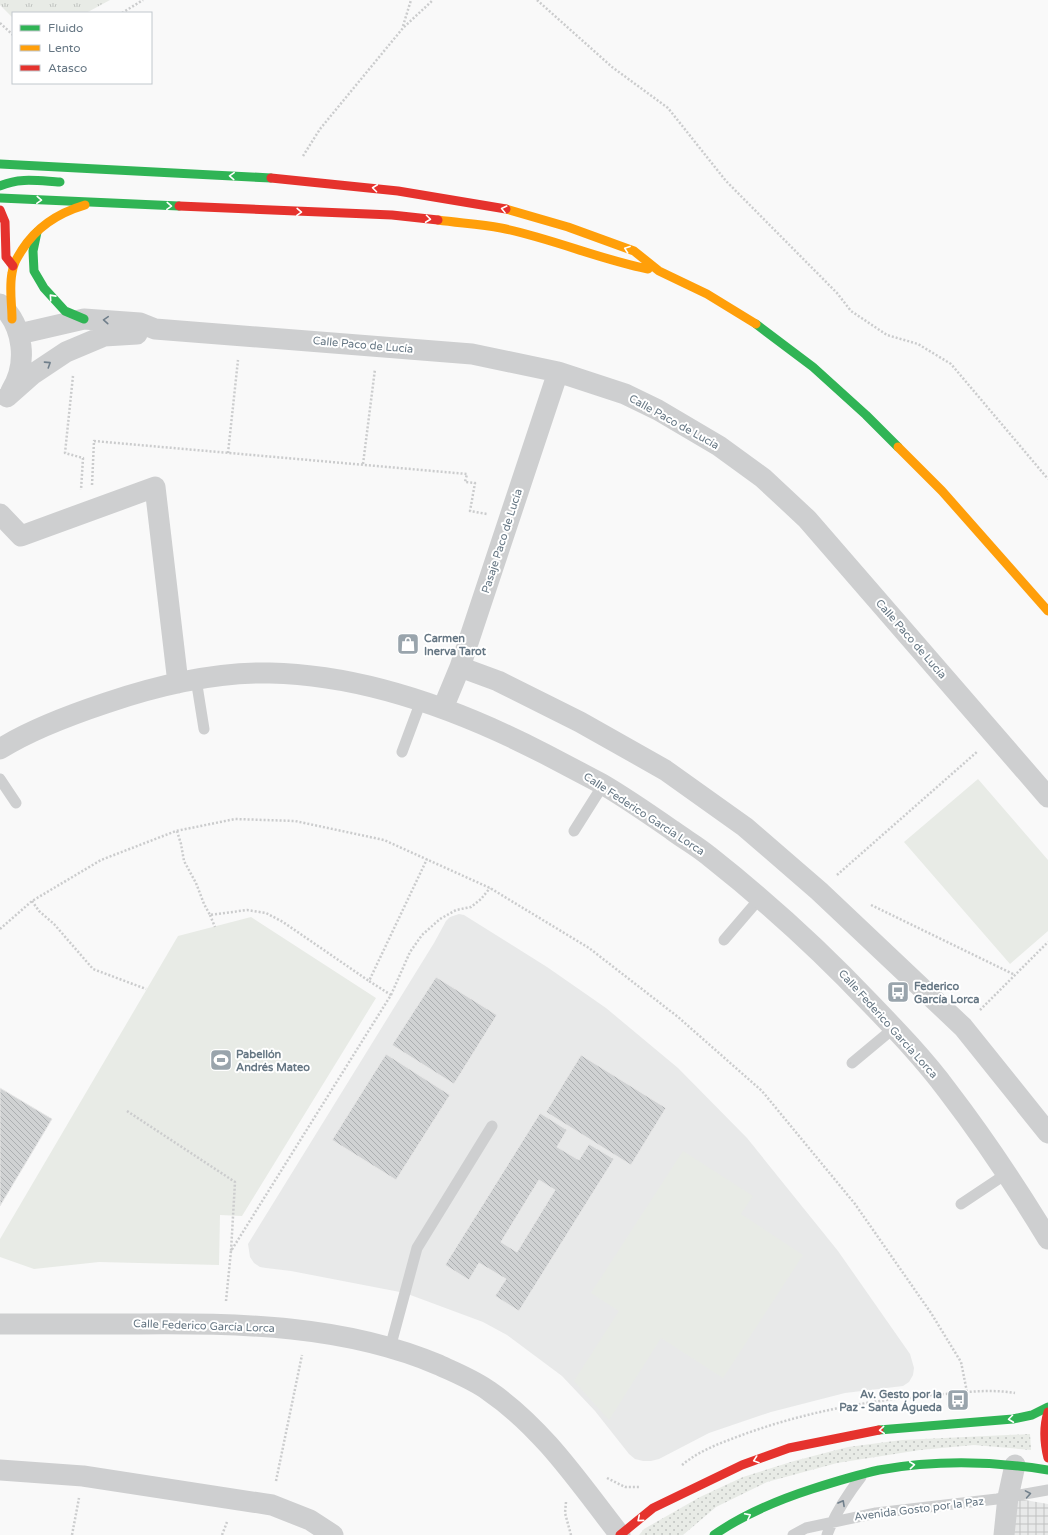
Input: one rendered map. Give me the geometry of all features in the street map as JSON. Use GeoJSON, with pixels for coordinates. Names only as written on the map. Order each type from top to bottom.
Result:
{"type":"FeatureCollection","features":[{"type":"Feature","properties":{"kind":"main road"},"geometry":{"type":"LineString","coordinates":[[0,164],[290,179],[398,191],[502,208],[568,227],[634,251],[659,271],[707,294],[754,323],[813,367],[866,415],[942,491],[1048,611]]}},
{"type":"Feature","properties":{"kind":"main road"},"geometry":{"type":"LineString","coordinates":[[224,185],[290,179]]}},
{"type":"Feature","properties":{"kind":"main road"},"geometry":{"type":"LineString","coordinates":[[0,186],[5,182],[70,182]]}},
{"type":"Feature","properties":{"kind":"main road"},"geometry":{"type":"LineString","coordinates":[[0,198],[392,215],[501,228],[562,244],[629,265],[659,271]]}},
{"type":"Feature","properties":{"kind":"main road"},"geometry":{"type":"LineString","coordinates":[[10,319],[13,266],[23,248],[37,230],[52,218],[68,210],[96,202]]}},
{"type":"Feature","properties":{"kind":"main road"},"geometry":{"type":"LineString","coordinates":[[0,210],[5,222],[6,257],[13,266]]}},
{"type":"Feature","properties":{"kind":"main road"},"geometry":{"type":"LineString","coordinates":[[37,230],[33,251],[34,271],[44,288],[65,311],[84,319]]}},
{"type":"Feature","properties":{"kind":"main road"},"geometry":{"type":"LineString","coordinates":[[620,1535],[653,1508],[742,1465],[789,1448],[873,1431],[1013,1419],[1032,1415],[1048,1407]]}},
{"type":"Feature","properties":{"kind":"main road"},"geometry":{"type":"LineString","coordinates":[[1048,1412],[1044,1424],[1044,1441],[1048,1458]]}},
{"type":"Feature","properties":{"kind":"main road"},"geometry":{"type":"LineString","coordinates":[[714,1535],[750,1514],[785,1499],[864,1474],[911,1465],[984,1462],[1026,1466],[1048,1470]]}},
{"type":"Feature","properties":{"kind":"street","name":"Calle Paco de Lucía"},"geometry":{"type":"LineString","coordinates":[[10,319],[84,319],[140,323],[155,329],[472,354],[558,372],[625,394],[658,410],[719,446],[763,478],[807,518],[1048,797]]}},
{"type":"Feature","properties":{"kind":"street"},"geometry":{"type":"LineString","coordinates":[[3,400],[16,383],[21,367],[22,350],[10,319]]}},
{"type":"Feature","properties":{"kind":"street","name":"Calle Paco de Lucía"},"geometry":{"type":"LineString","coordinates":[[3,400],[32,374],[66,352],[104,336],[139,334],[155,329]]}},
{"type":"Feature","properties":{"kind":"street","name":"Pasaje Paco de Lucía"},"geometry":{"type":"LineString","coordinates":[[443,708],[460,667],[558,372]]}},
{"type":"Feature","properties":{"kind":"street"},"geometry":{"type":"LineString","coordinates":[[0,514],[21,536],[155,487],[187,681]]}},
{"type":"Feature","properties":{"kind":"street"},"geometry":{"type":"LineString","coordinates":[[460,667],[498,681],[580,722],[665,770],[745,827],[819,891],[963,1027],[1048,1133]]}},
{"type":"Feature","properties":{"kind":"street","name":"Calle Federico García Lorca"},"geometry":{"type":"LineString","coordinates":[[0,749],[52,724],[125,696],[187,681],[233,674],[269,673],[308,675],[349,682],[443,708],[504,733],[603,785],[707,854],[760,898],[829,960],[894,1028],[946,1088],[1006,1174],[1048,1239]]}},
{"type":"Feature","properties":{"kind":"street","name":"Calle Federico García Lorca"},"geometry":{"type":"LineString","coordinates":[[0,1324],[224,1324],[275,1327],[371,1342],[390,1348],[428,1361],[461,1375],[489,1390],[538,1432],[620,1535]]}},
{"type":"Feature","properties":{"kind":"street"},"geometry":{"type":"LineString","coordinates":[[1004,1535],[1008,1497],[1015,1465]]}},
{"type":"Feature","properties":{"kind":"street"},"geometry":{"type":"LineString","coordinates":[[0,1470],[83,1476],[272,1505],[310,1520],[333,1535]]}},
{"type":"Feature","properties":{"kind":"lane"},"geometry":{"type":"LineString","coordinates":[[187,681],[204,729]]}},
{"type":"Feature","properties":{"kind":"lane"},"geometry":{"type":"LineString","coordinates":[[402,752],[421,701]]}},
{"type":"Feature","properties":{"kind":"lane"},"geometry":{"type":"LineString","coordinates":[[0,779],[16,803]]}},
{"type":"Feature","properties":{"kind":"lane"},"geometry":{"type":"LineString","coordinates":[[574,831],[603,785]]}},
{"type":"Feature","properties":{"kind":"lane"},"geometry":{"type":"LineString","coordinates":[[724,940],[760,898]]}},
{"type":"Feature","properties":{"kind":"lane"},"geometry":{"type":"LineString","coordinates":[[852,1062],[894,1028]]}},
{"type":"Feature","properties":{"kind":"lane"},"geometry":{"type":"LineString","coordinates":[[390,1348],[417,1248],[492,1126]]}},
{"type":"Feature","properties":{"kind":"lane"},"geometry":{"type":"LineString","coordinates":[[962,1204],[1006,1174]]}},
{"type":"Feature","properties":{"kind":"lane"},"geometry":{"type":"LineString","coordinates":[[827,1535],[832,1522],[846,1497],[864,1474]]}},
{"type":"Feature","properties":{"kind":"lane","name":"Avenida Gosto por la Paz"},"geometry":{"type":"LineString","coordinates":[[792,1535],[806,1528],[876,1513],[1008,1497],[1048,1490]]}},
{"type":"Feature","properties":{"kind":"path"},"geometry":{"type":"LineString","coordinates":[[124,12],[143,0]]}},
{"type":"Feature","properties":{"kind":"path"},"geometry":{"type":"LineString","coordinates":[[403,28],[411,0]]}},
{"type":"Feature","properties":{"kind":"path"},"geometry":{"type":"LineString","coordinates":[[290,179],[300,160],[320,129],[403,28],[433,0]]}},
{"type":"Feature","properties":{"kind":"path"},"geometry":{"type":"LineString","coordinates":[[537,0],[612,67],[668,108],[726,181],[837,293],[851,311],[887,335],[918,344],[951,364],[1048,479]]}},
{"type":"Feature","properties":{"kind":"path"},"geometry":{"type":"LineString","coordinates":[[0,23],[12,34]]}},
{"type":"Feature","properties":{"kind":"path"},"geometry":{"type":"LineString","coordinates":[[228,453],[240,336]]}},
{"type":"Feature","properties":{"kind":"path"},"geometry":{"type":"LineString","coordinates":[[81,346],[74,370],[65,453],[83,458],[85,512]]}},
{"type":"Feature","properties":{"kind":"path"},"geometry":{"type":"LineString","coordinates":[[363,464],[378,347]]}},
{"type":"Feature","properties":{"kind":"path"},"geometry":{"type":"LineString","coordinates":[[85,512],[94,441],[467,474],[466,482],[475,483],[470,511],[509,519]]}},
{"type":"Feature","properties":{"kind":"path"},"geometry":{"type":"LineString","coordinates":[[819,891],[995,736]]}},
{"type":"Feature","properties":{"kind":"path"},"geometry":{"type":"LineString","coordinates":[[0,929],[32,901],[101,860],[176,831],[235,819],[295,821],[384,840],[490,888],[589,948],[678,1017],[762,1091],[855,1204],[926,1307],[961,1362],[967,1392]]}},
{"type":"Feature","properties":{"kind":"path"},"geometry":{"type":"LineString","coordinates":[[176,831],[181,844],[184,861],[196,883],[215,927]]}},
{"type":"Feature","properties":{"kind":"path"},"geometry":{"type":"LineString","coordinates":[[369,981],[427,859]]}},
{"type":"Feature","properties":{"kind":"path"},"geometry":{"type":"LineString","coordinates":[[231,1251],[391,995],[410,952],[422,935],[440,919],[456,910],[471,907],[481,899],[490,888]]}},
{"type":"Feature","properties":{"kind":"path"},"geometry":{"type":"LineString","coordinates":[[32,901],[39,911],[54,924],[93,969],[146,989]]}},
{"type":"Feature","properties":{"kind":"path"},"geometry":{"type":"LineString","coordinates":[[868,904],[1015,975]]}},
{"type":"Feature","properties":{"kind":"path"},"geometry":{"type":"LineString","coordinates":[[210,915],[247,910],[266,913],[284,922],[391,995]]}},
{"type":"Feature","properties":{"kind":"path"},"geometry":{"type":"LineString","coordinates":[[963,1027],[1048,942]]}},
{"type":"Feature","properties":{"kind":"path"},"geometry":{"type":"LineString","coordinates":[[127,1111],[235,1182],[231,1251],[224,1324]]}},
{"type":"Feature","properties":{"kind":"path"},"geometry":{"type":"LineString","coordinates":[[272,1505],[307,1332]]}},
{"type":"Feature","properties":{"kind":"path"},"geometry":{"type":"LineString","coordinates":[[72,1535],[83,1476]]}},
{"type":"Feature","properties":{"kind":"shaded area"},"geometry":{"type":"Polygon","coordinates":[[[459,914],[464,915],[547,967],[606,1008],[678,1068],[747,1138],[838,1251],[910,1354],[914,1368],[913,1375],[909,1382],[903,1386],[845,1393],[771,1412],[709,1433],[659,1459],[643,1461],[635,1459],[629,1454],[595,1411],[562,1376],[507,1335],[483,1322],[405,1293],[291,1271],[260,1267],[254,1263],[250,1257],[248,1244],[434,943],[446,921],[450,917],[459,914]]]}},
{"type":"Feature","properties":{"kind":"shaded area"},"geometry":{"type":"Polygon","coordinates":[[[1008,1497],[1048,1504],[1048,1535],[1010,1535],[1008,1497]]]}},
{"type":"Feature","properties":{"kind":"green space"},"geometry":{"type":"Polygon","coordinates":[[[0,0],[110,0],[88,12],[12,12],[12,17],[0,5],[0,0]]]}},
{"type":"Feature","properties":{"kind":"green space"},"geometry":{"type":"Polygon","coordinates":[[[978,779],[1048,860],[1048,931],[1010,964],[904,842],[978,779]]]}},
{"type":"Feature","properties":{"kind":"green space","name":"Pabellón Andrés Mateo"},"geometry":{"type":"Polygon","coordinates":[[[251,917],[376,998],[242,1216],[220,1215],[219,1265],[99,1262],[34,1269],[0,1257],[0,1239],[178,936],[251,917]]]}},
{"type":"Feature","properties":{"kind":"green space"},"geometry":{"type":"Polygon","coordinates":[[[683,1151],[753,1196],[741,1214],[803,1255],[723,1378],[661,1338],[609,1420],[574,1381],[619,1311],[591,1293],[683,1151]]]}},
{"type":"Feature","properties":{"kind":"green space"},"geometry":{"type":"Polygon","coordinates":[[[1030,1434],[1031,1450],[974,1445],[920,1450],[837,1463],[767,1482],[716,1507],[683,1535],[639,1535],[644,1529],[700,1497],[743,1477],[794,1461],[848,1447],[902,1440],[1030,1434]]]}},
{"type":"Feature","properties":{"kind":"building"},"geometry":{"type":"Polygon","coordinates":[[[436,977],[497,1015],[454,1084],[392,1045],[436,977]]]}},
{"type":"Feature","properties":{"kind":"building"},"geometry":{"type":"Polygon","coordinates":[[[386,1054],[450,1095],[396,1180],[332,1140],[386,1054]]]}},
{"type":"Feature","properties":{"kind":"building"},"geometry":{"type":"Polygon","coordinates":[[[581,1055],[666,1108],[631,1165],[546,1112],[581,1055]]]}},
{"type":"Feature","properties":{"kind":"building"},"geometry":{"type":"Polygon","coordinates":[[[0,1088],[52,1119],[0,1206],[0,1088]]]}},
{"type":"Feature","properties":{"kind":"building"},"geometry":{"type":"Polygon","coordinates":[[[540,1113],[567,1130],[557,1147],[579,1160],[589,1144],[614,1159],[519,1311],[495,1296],[506,1279],[479,1263],[469,1280],[445,1265],[540,1113]],[[539,1180],[501,1242],[517,1252],[555,1190],[539,1180]]]}},
{"type":"Feature","properties":{"kind":"traffic: fast"},"geometry":{"type":"LineString","coordinates":[[0,164],[271,178]]}},
{"type":"Feature","properties":{"kind":"traffic: fast"},"geometry":{"type":"LineString","coordinates":[[0,186],[15,181],[37,180],[60,182]]}},
{"type":"Feature","properties":{"kind":"traffic: fast"},"geometry":{"type":"LineString","coordinates":[[0,198],[179,206]]}},
{"type":"Feature","properties":{"kind":"traffic: fast"},"geometry":{"type":"LineString","coordinates":[[37,232],[33,251],[34,271],[44,288],[65,311],[84,319]]}},
{"type":"Feature","properties":{"kind":"traffic: fast"},"geometry":{"type":"LineString","coordinates":[[756,324],[813,367],[866,415],[898,447]]}},
{"type":"Feature","properties":{"kind":"traffic: fast"},"geometry":{"type":"LineString","coordinates":[[879,1430],[1013,1419],[1032,1415],[1048,1407]]}},
{"type":"Feature","properties":{"kind":"traffic: fast"},"geometry":{"type":"LineString","coordinates":[[714,1535],[737,1520],[787,1498],[837,1481],[879,1470],[942,1463],[985,1463],[1048,1470]]}},
{"type":"Feature","properties":{"kind":"traffic: slow"},"geometry":{"type":"LineString","coordinates":[[12,319],[11,279],[14,264],[22,250],[41,227],[57,216],[85,205]]}},
{"type":"Feature","properties":{"kind":"traffic: slow"},"geometry":{"type":"LineString","coordinates":[[506,209],[568,227],[634,251],[659,271],[707,294],[756,324]]}},
{"type":"Feature","properties":{"kind":"traffic: slow"},"geometry":{"type":"LineString","coordinates":[[438,220],[520,232],[611,260],[648,269]]}},
{"type":"Feature","properties":{"kind":"traffic: slow"},"geometry":{"type":"LineString","coordinates":[[898,447],[942,491],[1048,611]]}},
{"type":"Feature","properties":{"kind":"traffic: jam"},"geometry":{"type":"LineString","coordinates":[[271,178],[398,191],[506,209]]}},
{"type":"Feature","properties":{"kind":"traffic: jam"},"geometry":{"type":"LineString","coordinates":[[179,206],[392,215],[438,220]]}},
{"type":"Feature","properties":{"kind":"traffic: jam"},"geometry":{"type":"LineString","coordinates":[[0,210],[5,222],[6,257],[13,266]]}},
{"type":"Feature","properties":{"kind":"traffic: jam"},"geometry":{"type":"LineString","coordinates":[[1048,1412],[1045,1424],[1048,1458]]}},
{"type":"Feature","properties":{"kind":"traffic: jam"},"geometry":{"type":"LineString","coordinates":[[620,1535],[653,1508],[742,1465],[789,1448],[879,1430]]}},
{"type":"Feature","properties":{"kind":"place","name":"Carmen Inerva Tarot"},"geometry":{"type":"Point","coordinates":[408,644]}},
{"type":"Feature","properties":{"kind":"place","name":"Federico García Lorca"},"geometry":{"type":"Point","coordinates":[898,992]}},
{"type":"Feature","properties":{"kind":"place","name":"Pabellón Andrés Mateo"},"geometry":{"type":"Point","coordinates":[221,1060]}},
{"type":"Feature","properties":{"kind":"place","name":"Av. Gesto por la Paz - Santa Águeda"},"geometry":{"type":"Point","coordinates":[958,1400]}}]}
